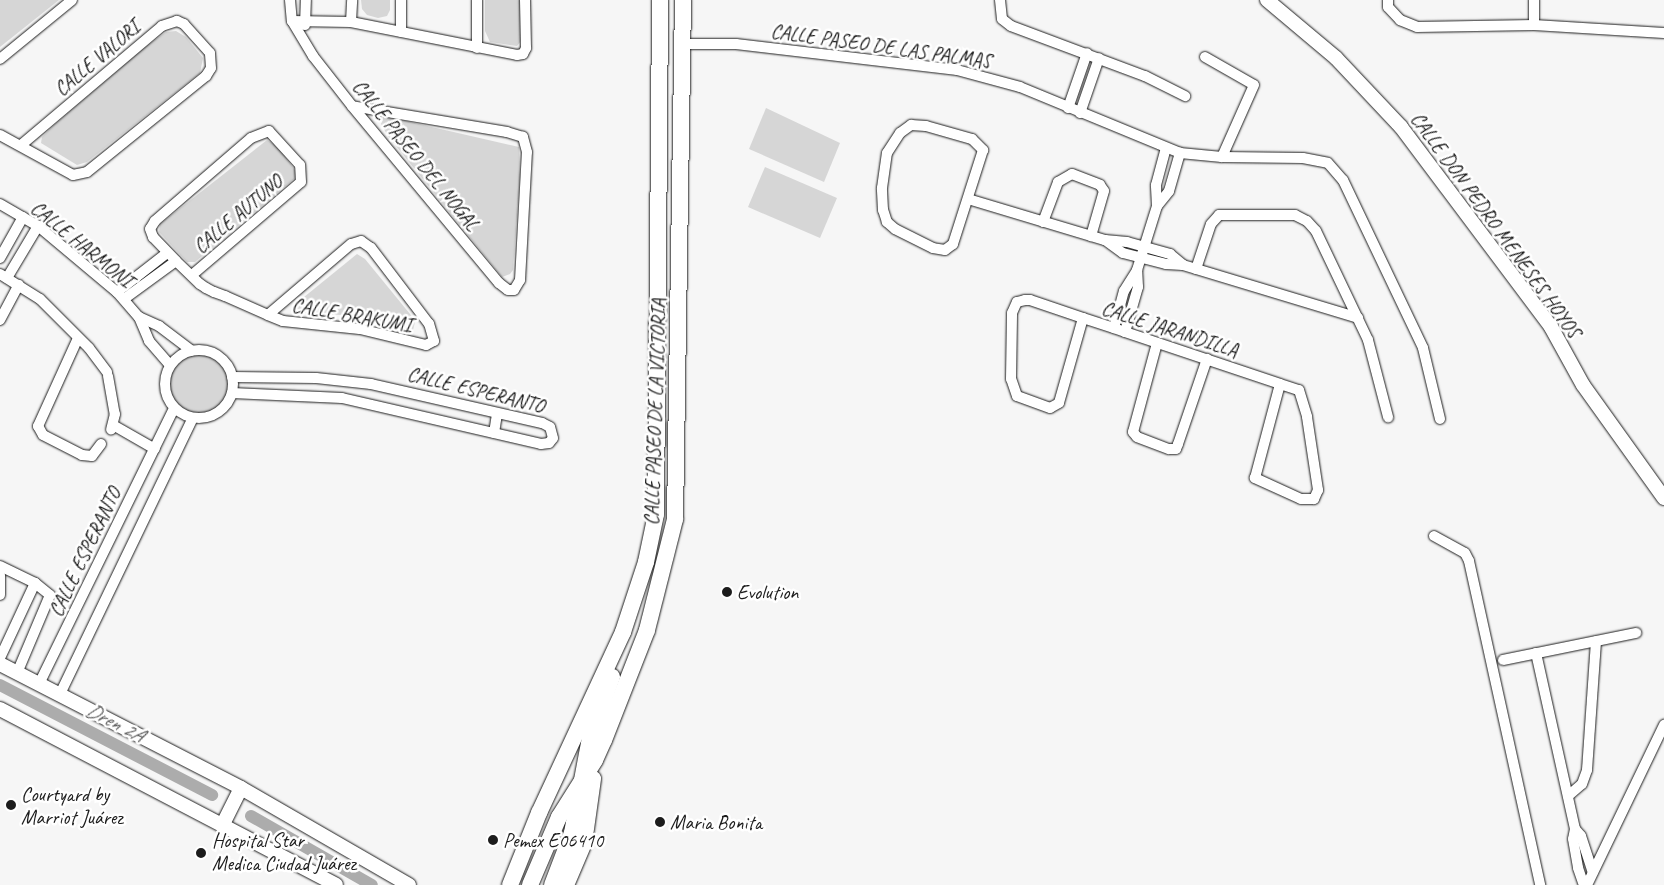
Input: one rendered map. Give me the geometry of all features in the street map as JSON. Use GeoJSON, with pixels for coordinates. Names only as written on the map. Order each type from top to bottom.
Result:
{"type":"FeatureCollection","features":[{"type":"Feature","properties":{"kind":"main road","name":"CALLE PASEO DE LA VICTORIA"},"geometry":{"type":"LineString","coordinates":[[508,882],[622,632],[646,562],[656,514],[660,0]]}},
{"type":"Feature","properties":{"kind":"main road","name":"CALLE PASEO DE LA VICTORIA"},"geometry":{"type":"LineString","coordinates":[[530,885],[548,839],[583,777],[596,760],[647,630],[665,566],[675,518],[679,415],[683,0]]}},
{"type":"Feature","properties":{"kind":"main road","name":"CALLE DON PEDRO MENESES HOYOS"},"geometry":{"type":"LineString","coordinates":[[1267,0],[1336,58],[1401,126],[1552,327],[1583,385],[1664,498]]}},
{"type":"Feature","properties":{"kind":"main road"},"geometry":{"type":"LineString","coordinates":[[658,368],[663,374],[668,409],[679,415]]}},
{"type":"Feature","properties":{"kind":"main road"},"geometry":{"type":"LineString","coordinates":[[552,885],[572,832],[590,738],[616,668],[622,632]]}},
{"type":"Feature","properties":{"kind":"main road"},"geometry":{"type":"LineString","coordinates":[[0,664],[242,788],[409,885]]}},
{"type":"Feature","properties":{"kind":"main road"},"geometry":{"type":"LineString","coordinates":[[0,708],[336,885]]}},
{"type":"Feature","properties":{"kind":"main road"},"geometry":{"type":"LineString","coordinates":[[566,885],[587,828],[596,760]]}},
{"type":"Feature","properties":{"kind":"main road"},"geometry":{"type":"LineString","coordinates":[[223,824],[242,788]]}},
{"type":"Feature","properties":{"kind":"street"},"geometry":{"type":"LineString","coordinates":[[0,59],[72,0]]}},
{"type":"Feature","properties":{"kind":"street","name":"CALLE PASEO DEL NOGAL"},"geometry":{"type":"LineString","coordinates":[[290,0],[292,21],[299,34],[352,106],[499,283],[511,291],[517,288],[520,280],[527,152],[523,137],[507,132],[352,106]]}},
{"type":"Feature","properties":{"kind":"street"},"geometry":{"type":"LineString","coordinates":[[299,34],[307,20],[306,0]]}},
{"type":"Feature","properties":{"kind":"street"},"geometry":{"type":"LineString","coordinates":[[351,22],[352,0]]}},
{"type":"Feature","properties":{"kind":"street"},"geometry":{"type":"LineString","coordinates":[[401,0],[401,32]]}},
{"type":"Feature","properties":{"kind":"street"},"geometry":{"type":"LineString","coordinates":[[477,0],[477,48]]}},
{"type":"Feature","properties":{"kind":"street"},"geometry":{"type":"LineString","coordinates":[[292,21],[351,22],[517,55],[523,54],[526,48],[525,0]]}},
{"type":"Feature","properties":{"kind":"street"},"geometry":{"type":"LineString","coordinates":[[1000,0],[1002,19],[1011,26],[1100,58],[1185,96]]}},
{"type":"Feature","properties":{"kind":"street"},"geometry":{"type":"LineString","coordinates":[[1388,0],[1388,8],[1400,20],[1417,27],[1534,25],[1664,33]]}},
{"type":"Feature","properties":{"kind":"street"},"geometry":{"type":"LineString","coordinates":[[1534,0],[1534,25]]}},
{"type":"Feature","properties":{"kind":"street","name":"CALLE VALORI"},"geometry":{"type":"LineString","coordinates":[[177,21],[184,24],[210,53],[210,68],[206,76],[94,168],[73,175],[21,145],[162,26],[177,21]]}},
{"type":"Feature","properties":{"kind":"street","name":"CALLE PASEO DE LAS PALMAS"},"geometry":{"type":"LineString","coordinates":[[683,44],[736,44],[957,70],[1020,87],[1166,148],[1180,152],[1222,157],[1312,158],[1334,167],[1423,348],[1440,419]]}},
{"type":"Feature","properties":{"kind":"street"},"geometry":{"type":"LineString","coordinates":[[1068,108],[1087,53]]}},
{"type":"Feature","properties":{"kind":"street"},"geometry":{"type":"LineString","coordinates":[[1205,57],[1254,85],[1222,157]]}},
{"type":"Feature","properties":{"kind":"street"},"geometry":{"type":"LineString","coordinates":[[1080,113],[1100,58]]}},
{"type":"Feature","properties":{"kind":"street"},"geometry":{"type":"LineString","coordinates":[[911,125],[972,139],[982,150],[968,199],[953,244],[946,250],[933,248],[903,234],[887,222],[882,188],[887,154],[900,133],[911,125]]}},
{"type":"Feature","properties":{"kind":"street","name":"CALLE AUTUNO"},"geometry":{"type":"LineString","coordinates":[[151,225],[251,138],[264,132],[273,133],[300,165],[303,176],[298,187],[192,275]]}},
{"type":"Feature","properties":{"kind":"street"},"geometry":{"type":"LineString","coordinates":[[0,135],[21,145]]}},
{"type":"Feature","properties":{"kind":"street"},"geometry":{"type":"LineString","coordinates":[[1157,206],[1156,185],[1166,148]]}},
{"type":"Feature","properties":{"kind":"street"},"geometry":{"type":"LineString","coordinates":[[1114,328],[1126,286],[1137,270],[1157,206],[1169,191],[1180,152]]}},
{"type":"Feature","properties":{"kind":"street"},"geometry":{"type":"LineString","coordinates":[[1043,222],[1058,182],[1072,174],[1100,185],[1104,191],[1091,236]]}},
{"type":"Feature","properties":{"kind":"street"},"geometry":{"type":"LineString","coordinates":[[968,199],[1105,240],[1144,246],[1170,254],[1183,265]]}},
{"type":"Feature","properties":{"kind":"street","name":"CALLE HARMONI"},"geometry":{"type":"LineString","coordinates":[[0,204],[38,226],[120,296],[138,317],[150,341],[170,365]]}},
{"type":"Feature","properties":{"kind":"street"},"geometry":{"type":"LineString","coordinates":[[1196,268],[1211,224],[1214,219],[1225,214],[1295,215],[1307,221],[1316,231],[1375,356],[1388,417]]}},
{"type":"Feature","properties":{"kind":"street"},"geometry":{"type":"LineString","coordinates":[[0,258],[23,217]]}},
{"type":"Feature","properties":{"kind":"street","name":"CALLE BRAKUMI"},"geometry":{"type":"LineString","coordinates":[[151,225],[153,236],[176,261],[206,288],[268,315],[291,323],[360,329],[419,344],[434,341],[429,324],[371,248],[361,241],[351,244],[268,315]]}},
{"type":"Feature","properties":{"kind":"street"},"geometry":{"type":"LineString","coordinates":[[38,226],[4,276],[40,298],[78,338],[108,374],[114,407],[112,427],[155,449]]}},
{"type":"Feature","properties":{"kind":"street"},"geometry":{"type":"LineString","coordinates":[[1105,240],[1116,250],[1196,268],[1358,318]]}},
{"type":"Feature","properties":{"kind":"street"},"geometry":{"type":"LineString","coordinates":[[120,296],[167,252]]}},
{"type":"Feature","properties":{"kind":"street"},"geometry":{"type":"LineString","coordinates":[[120,296],[176,261]]}},
{"type":"Feature","properties":{"kind":"street"},"geometry":{"type":"LineString","coordinates":[[1125,332],[1138,287],[1137,270]]}},
{"type":"Feature","properties":{"kind":"street"},"geometry":{"type":"LineString","coordinates":[[0,320],[19,285]]}},
{"type":"Feature","properties":{"kind":"street","name":"CALLE JARANDILLA"},"geometry":{"type":"LineString","coordinates":[[1083,318],[1059,403],[1050,408],[1022,399],[1012,386],[1012,313],[1018,302],[1030,300],[1299,390],[1307,417],[1318,490],[1314,498],[1308,500],[1260,483],[1255,478],[1280,384]]}},
{"type":"Feature","properties":{"kind":"street","name":"CALLE HARMONI"},"geometry":{"type":"LineString","coordinates":[[138,317],[159,326],[192,351]]}},
{"type":"Feature","properties":{"kind":"street"},"geometry":{"type":"LineString","coordinates":[[78,338],[38,426],[43,435],[82,455],[92,456],[101,444]]}},
{"type":"Feature","properties":{"kind":"street"},"geometry":{"type":"LineString","coordinates":[[1157,343],[1133,432],[1137,437],[1169,449],[1176,449],[1207,359]]}},
{"type":"Feature","properties":{"kind":"street"},"geometry":{"type":"LineString","coordinates":[[192,351],[217,356],[227,365],[232,377],[232,393],[217,413],[193,418],[174,408],[165,392],[166,374],[170,365],[180,356],[192,351]]}},
{"type":"Feature","properties":{"kind":"street","name":"CALLE ESPERANTO"},"geometry":{"type":"LineString","coordinates":[[232,377],[344,380],[547,424],[553,431],[553,438],[549,443],[541,444],[342,398],[232,393]]}},
{"type":"Feature","properties":{"kind":"street","name":"CALLE ESPERANTO"},"geometry":{"type":"LineString","coordinates":[[40,684],[174,408]]}},
{"type":"Feature","properties":{"kind":"street"},"geometry":{"type":"LineString","coordinates":[[494,433],[497,413]]}},
{"type":"Feature","properties":{"kind":"street","name":"CALLE ESPERANTO"},"geometry":{"type":"LineString","coordinates":[[60,694],[193,418]]}},
{"type":"Feature","properties":{"kind":"street"},"geometry":{"type":"LineString","coordinates":[[1434,536],[1465,553],[1469,561],[1540,885]]}},
{"type":"Feature","properties":{"kind":"street"},"geometry":{"type":"LineString","coordinates":[[0,566],[35,582],[47,591],[50,599],[17,673]]}},
{"type":"Feature","properties":{"kind":"street"},"geometry":{"type":"LineString","coordinates":[[0,575],[0,595]]}},
{"type":"Feature","properties":{"kind":"street"},"geometry":{"type":"LineString","coordinates":[[0,658],[35,582]]}},
{"type":"Feature","properties":{"kind":"street"},"geometry":{"type":"LineString","coordinates":[[1503,660],[1636,633]]}},
{"type":"Feature","properties":{"kind":"street"},"geometry":{"type":"LineString","coordinates":[[1568,796],[1582,784],[1587,770],[1596,641]]}},
{"type":"Feature","properties":{"kind":"street"},"geometry":{"type":"LineString","coordinates":[[1536,653],[1575,828],[1573,838],[1586,885]]}},
{"type":"Feature","properties":{"kind":"street"},"geometry":{"type":"LineString","coordinates":[[1586,885],[1664,725]]}},
{"type":"Feature","properties":{"kind":"street"},"geometry":{"type":"LineString","coordinates":[[1575,828],[1581,836],[1593,872]]}},
{"type":"Feature","properties":{"kind":"shaded area"},"geometry":{"type":"Polygon","coordinates":[[[0,0],[59,0],[0,47],[0,0]]]}},
{"type":"Feature","properties":{"kind":"shaded area"},"geometry":{"type":"Polygon","coordinates":[[[361,0],[390,0],[390,10],[387,16],[378,18],[367,15],[362,9],[361,0]]]}},
{"type":"Feature","properties":{"kind":"shaded area"},"geometry":{"type":"Polygon","coordinates":[[[485,0],[520,0],[521,41],[517,46],[490,42],[485,31],[485,0]]]}},
{"type":"Feature","properties":{"kind":"shaded area"},"geometry":{"type":"Polygon","coordinates":[[[176,31],[186,37],[203,58],[200,73],[87,162],[77,165],[41,143],[42,137],[54,125],[144,48],[166,32],[176,31]]]}},
{"type":"Feature","properties":{"kind":"shaded area"},"geometry":{"type":"Polygon","coordinates":[[[766,108],[840,143],[824,182],[749,149],[766,108]]]}},
{"type":"Feature","properties":{"kind":"shaded area"},"geometry":{"type":"Polygon","coordinates":[[[384,116],[519,147],[520,175],[513,270],[510,274],[502,277],[388,136],[381,124],[384,116]]]}},
{"type":"Feature","properties":{"kind":"shaded area"},"geometry":{"type":"Polygon","coordinates":[[[267,140],[278,147],[297,173],[295,178],[195,262],[187,262],[159,232],[160,224],[267,140]]]}},
{"type":"Feature","properties":{"kind":"shaded area"},"geometry":{"type":"Polygon","coordinates":[[[765,167],[837,198],[820,238],[748,207],[765,167]]]}},
{"type":"Feature","properties":{"kind":"shaded area"},"geometry":{"type":"Polygon","coordinates":[[[357,254],[365,259],[410,314],[415,322],[413,330],[357,316],[293,312],[293,306],[357,254]]]}},
{"type":"Feature","properties":{"kind":"shaded area"},"geometry":{"type":"Polygon","coordinates":[[[199,355],[210,357],[223,368],[228,384],[226,395],[215,408],[199,413],[188,411],[175,400],[170,384],[172,373],[183,360],[199,355]]]}},
{"type":"Feature","properties":{"kind":"waterway","name":"Dren 2A"},"geometry":{"type":"LineString","coordinates":[[0,685],[212,795]]}},
{"type":"Feature","properties":{"kind":"waterway","name":"Dren 2A"},"geometry":{"type":"LineString","coordinates":[[251,816],[372,885]]}},
{"type":"Feature","properties":{"kind":"place","name":"Evolution"},"geometry":{"type":"Point","coordinates":[727,592]}},
{"type":"Feature","properties":{"kind":"place","name":"Courtyard by Marriot Juárez"},"geometry":{"type":"Point","coordinates":[11,805]}},
{"type":"Feature","properties":{"kind":"place","name":"Maria Bonita"},"geometry":{"type":"Point","coordinates":[660,822]}},
{"type":"Feature","properties":{"kind":"place","name":"Pemex E06410"},"geometry":{"type":"Point","coordinates":[493,840]}},
{"type":"Feature","properties":{"kind":"place","name":"Hospital Star Medica Ciudad Juárez"},"geometry":{"type":"Point","coordinates":[201,853]}}]}
